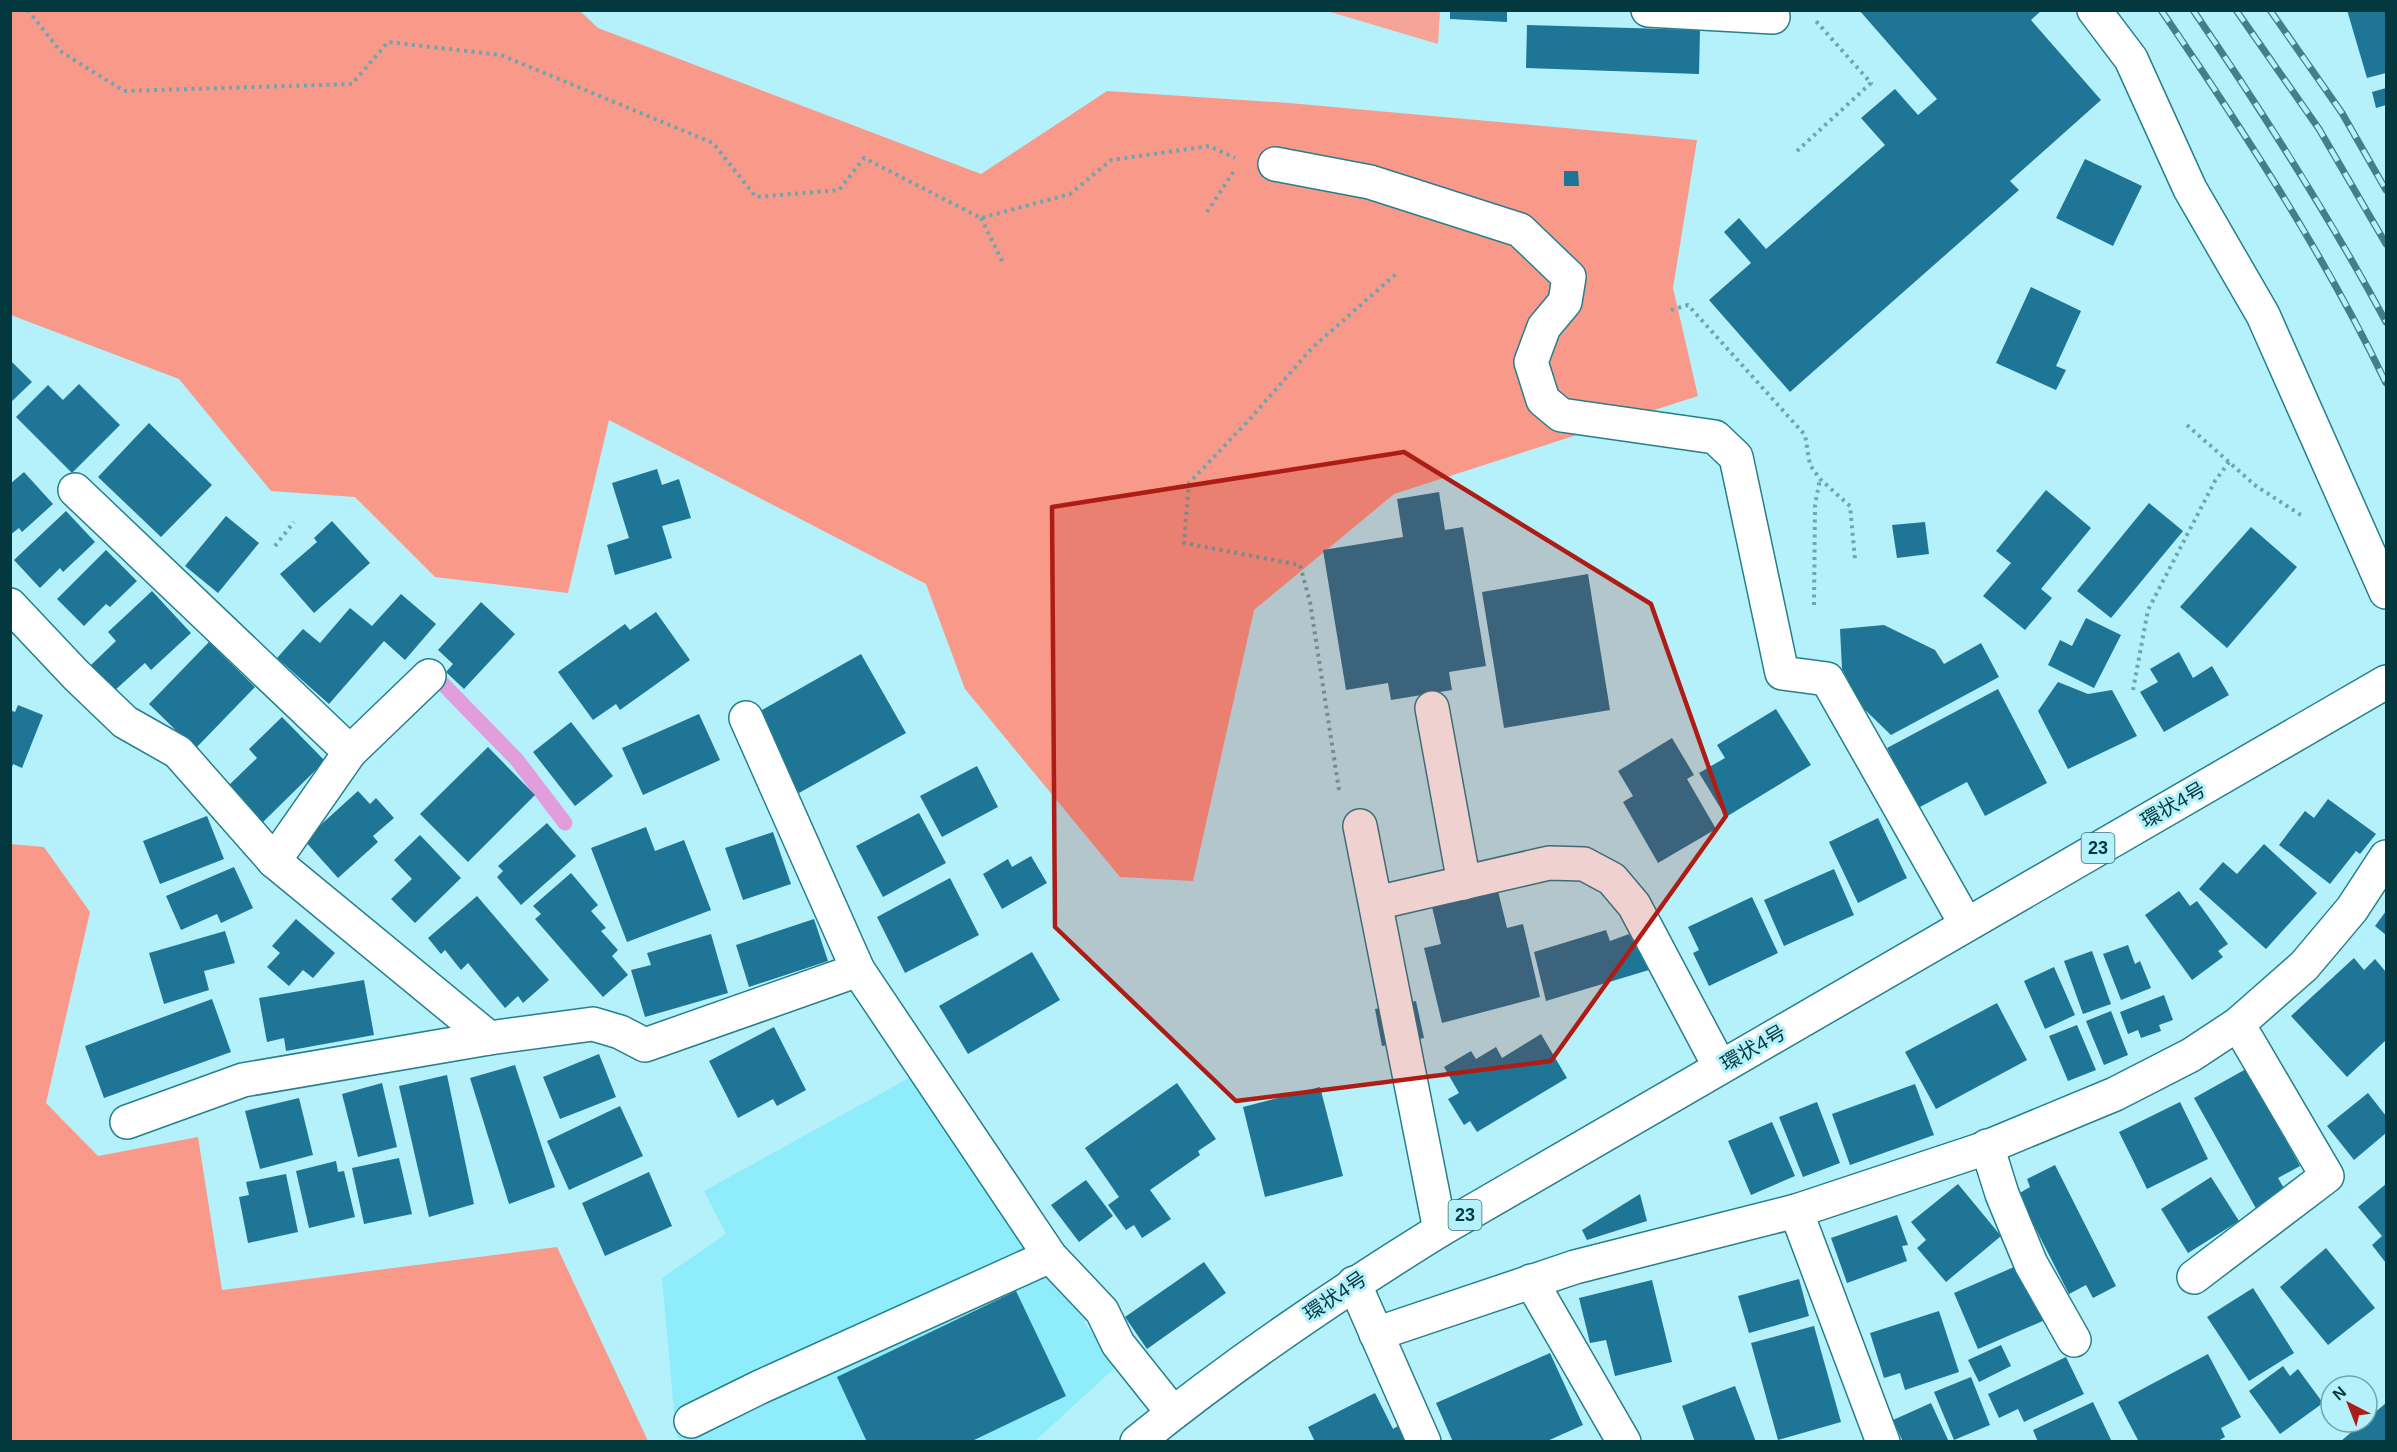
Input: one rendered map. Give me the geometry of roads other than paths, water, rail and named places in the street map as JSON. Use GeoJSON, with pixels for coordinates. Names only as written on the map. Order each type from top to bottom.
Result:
{"type":"FeatureCollection","features":[{"type":"Feature","properties":{"kind":"street"},"geometry":{"type":"LineString","coordinates":[[1648,10],[1773,17],[1767,10]]}},
{"type":"Feature","properties":{"kind":"street"},"geometry":{"type":"LineString","coordinates":[[2094,10],[2131,59],[2190,189],[2263,315],[2386,592]]}},
{"type":"Feature","properties":{"kind":"street"},"geometry":{"type":"LineString","coordinates":[[1275,164],[1370,182],[1520,230],[1569,277],[1565,302],[1544,327],[1531,362],[1543,400],[1561,415],[1714,437],[1736,457],[1782,673],[1827,679],[1966,924]]}},
{"type":"Feature","properties":{"kind":"street"},"geometry":{"type":"LineString","coordinates":[[75,490],[350,752]]}},
{"type":"Feature","properties":{"kind":"street"},"geometry":{"type":"LineString","coordinates":[[10,605],[76,675],[125,722],[178,752],[274,861],[489,1038]]}},
{"type":"Feature","properties":{"kind":"street"},"geometry":{"type":"LineString","coordinates":[[274,861],[350,752],[429,676]]}},
{"type":"Feature","properties":{"kind":"street","name":"環状4号"},"geometry":{"type":"LineString","coordinates":[[1137,1442],[1173,1413],[1354,1283],[1440,1230],[2386,682]]}},
{"type":"Feature","properties":{"kind":"street"},"geometry":{"type":"LineString","coordinates":[[1432,708],[1464,883]]}},
{"type":"Feature","properties":{"kind":"street"},"geometry":{"type":"LineString","coordinates":[[746,718],[858,970],[1050,1256],[1102,1311],[1118,1344],[1173,1413]]}},
{"type":"Feature","properties":{"kind":"street"},"geometry":{"type":"LineString","coordinates":[[1360,826],[1440,1230]]}},
{"type":"Feature","properties":{"kind":"street"},"geometry":{"type":"LineString","coordinates":[[1376,1334],[1575,1267],[1796,1211],[1987,1146],[2115,1094],[2191,1055],[2238,1024],[2304,966],[2352,909],[2386,856]]}},
{"type":"Feature","properties":{"kind":"street"},"geometry":{"type":"LineString","coordinates":[[1376,903],[1549,863],[1584,864],[1612,879],[1634,905],[1720,1067]]}},
{"type":"Feature","properties":{"kind":"street"},"geometry":{"type":"LineString","coordinates":[[127,1122],[243,1080],[489,1038],[592,1024],[620,1032],[645,1045],[858,970]]}},
{"type":"Feature","properties":{"kind":"street"},"geometry":{"type":"LineString","coordinates":[[2194,1277],[2327,1176],[2238,1024]]}},
{"type":"Feature","properties":{"kind":"street"},"geometry":{"type":"LineString","coordinates":[[1987,1146],[2002,1194],[2031,1264],[2074,1340]]}},
{"type":"Feature","properties":{"kind":"street"},"geometry":{"type":"LineString","coordinates":[[1796,1211],[1883,1442]]}},
{"type":"Feature","properties":{"kind":"street"},"geometry":{"type":"LineString","coordinates":[[691,1421],[760,1387],[1050,1256]]}},
{"type":"Feature","properties":{"kind":"street"},"geometry":{"type":"LineString","coordinates":[[1532,1281],[1624,1442]]}},
{"type":"Feature","properties":{"kind":"street"},"geometry":{"type":"LineString","coordinates":[[1354,1283],[1424,1442]]}},
{"type":"Feature","properties":{"kind":"waterway"},"geometry":{"type":"LineString","coordinates":[[440,681],[517,760],[565,823]]}},
{"type":"Feature","properties":{"kind":"railway"},"geometry":{"type":"LineString","coordinates":[[2161,10],[2281,192],[2336,286],[2386,383]]}},
{"type":"Feature","properties":{"kind":"railway"},"geometry":{"type":"LineString","coordinates":[[2193,10],[2294,163],[2386,322]]}},
{"type":"Feature","properties":{"kind":"railway"},"geometry":{"type":"LineString","coordinates":[[2236,10],[2319,129],[2386,244]]}},
{"type":"Feature","properties":{"kind":"railway"},"geometry":{"type":"LineString","coordinates":[[2270,10],[2342,113],[2386,190]]}}]}
